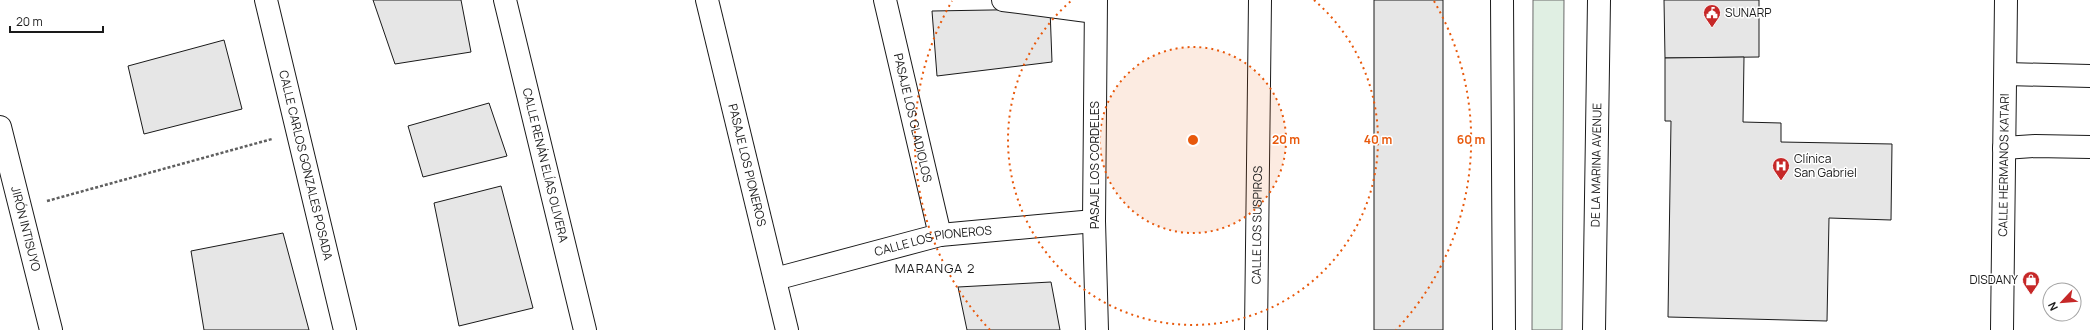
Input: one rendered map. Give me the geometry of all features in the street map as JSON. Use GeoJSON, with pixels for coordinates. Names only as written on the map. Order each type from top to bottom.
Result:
{"type":"FeatureCollection","features":[{"type":"Feature","properties":{"kind":"street","name":"CALLE CARLOS GONZALES POSADA"},"geometry":{"type":"LineString","coordinates":[[266,0],[345,330]]}},
{"type":"Feature","properties":{"kind":"street","name":"CALLE RENÁN ELÍAS OLIVERA"},"geometry":{"type":"LineString","coordinates":[[505,0],[584,330]]}},
{"type":"Feature","properties":{"kind":"street","name":"PASAJE LOS PIONEROS"},"geometry":{"type":"LineString","coordinates":[[707,0],[787,330]]}},
{"type":"Feature","properties":{"kind":"street","name":"PASAJE LOS GLADIOLOS"},"geometry":{"type":"LineString","coordinates":[[884,0],[940,235]]}},
{"type":"Feature","properties":{"kind":"street"},"geometry":{"type":"LineString","coordinates":[[1004,0],[1095,6]]}},
{"type":"Feature","properties":{"kind":"street","name":"CALLE LOS SUSPIROS"},"geometry":{"type":"LineString","coordinates":[[1256,330],[1260,0]]}},
{"type":"Feature","properties":{"kind":"street"},"geometry":{"type":"LineString","coordinates":[[1502,0],[1504,330]]}},
{"type":"Feature","properties":{"kind":"street","name":"DE LA MARINA AVENUE"},"geometry":{"type":"LineString","coordinates":[[1594,330],[1599,0]]}},
{"type":"Feature","properties":{"kind":"street","name":"CALLE HERMANOS KATARI"},"geometry":{"type":"LineString","coordinates":[[2002,330],[2006,0]]}},
{"type":"Feature","properties":{"kind":"street","name":"PASAJE LOS CORDELES"},"geometry":{"type":"LineString","coordinates":[[1095,6],[1094,221],[1097,330]]}},
{"type":"Feature","properties":{"kind":"street"},"geometry":{"type":"LineString","coordinates":[[2006,74],[2090,76]]}},
{"type":"Feature","properties":{"kind":"street","name":"JIRÓN INTISUYO"},"geometry":{"type":"LineString","coordinates":[[0,127],[12,199],[51,330]]}},
{"type":"Feature","properties":{"kind":"street"},"geometry":{"type":"LineString","coordinates":[[2004,148],[2035,146],[2090,147]]}},
{"type":"Feature","properties":{"kind":"street","name":"CALLE LOS PIONEROS"},"geometry":{"type":"LineString","coordinates":[[774,279],[940,235],[1094,221]]}},
{"type":"Feature","properties":{"kind":"path"},"geometry":{"type":"LineString","coordinates":[[12,199],[297,132]]}},
{"type":"Feature","properties":{"kind":"green space"},"geometry":{"type":"Polygon","coordinates":[[[1533,0],[1564,0],[1562,330],[1532,330],[1533,0]]]}},
{"type":"Feature","properties":{"kind":"building"},"geometry":{"type":"Polygon","coordinates":[[[373,0],[461,0],[471,52],[395,64],[373,0]]]}},
{"type":"Feature","properties":{"kind":"building"},"geometry":{"type":"Polygon","coordinates":[[[1374,0],[1443,0],[1443,330],[1374,330],[1374,0]]]}},
{"type":"Feature","properties":{"kind":"building","name":"SUNARP"},"geometry":{"type":"Polygon","coordinates":[[[1664,0],[1759,0],[1759,57],[1665,58],[1664,0]]]}},
{"type":"Feature","properties":{"kind":"building"},"geometry":{"type":"Polygon","coordinates":[[[1050,9],[1052,62],[937,76],[932,11],[1050,9]]]}},
{"type":"Feature","properties":{"kind":"building"},"geometry":{"type":"Polygon","coordinates":[[[224,40],[242,109],[144,134],[128,66],[224,40]]]}},
{"type":"Feature","properties":{"kind":"building","name":"Clínica San Gabriel"},"geometry":{"type":"Polygon","coordinates":[[[1744,57],[1743,122],[1781,123],[1781,142],[1892,144],[1891,220],[1829,218],[1827,321],[1668,317],[1671,121],[1665,121],[1665,58],[1744,57]]]}},
{"type":"Feature","properties":{"kind":"building"},"geometry":{"type":"Polygon","coordinates":[[[489,103],[507,156],[423,177],[408,126],[489,103]]]}},
{"type":"Feature","properties":{"kind":"building"},"geometry":{"type":"Polygon","coordinates":[[[501,186],[533,308],[459,326],[434,203],[501,186]]]}},
{"type":"Feature","properties":{"kind":"building"},"geometry":{"type":"Polygon","coordinates":[[[283,233],[309,330],[204,330],[191,251],[283,233]]]}},
{"type":"Feature","properties":{"kind":"building"},"geometry":{"type":"Polygon","coordinates":[[[1051,282],[1060,330],[967,330],[958,287],[1051,282]]]}},
{"type":"Feature","properties":{"kind":"place","name":"SUNARP"},"geometry":{"type":"Point","coordinates":[1712,28]}},
{"type":"Feature","properties":{"kind":"place","name":"Clínica San Gabriel"},"geometry":{"type":"Point","coordinates":[1781,181]}},
{"type":"Feature","properties":{"kind":"place","name":"DISDANY"},"geometry":{"type":"Point","coordinates":[2031,295]}},
{"type":"Feature","properties":{"kind":"district","name":"MARANGA 2"},"geometry":{"type":"Point","coordinates":[935,268]}}]}
